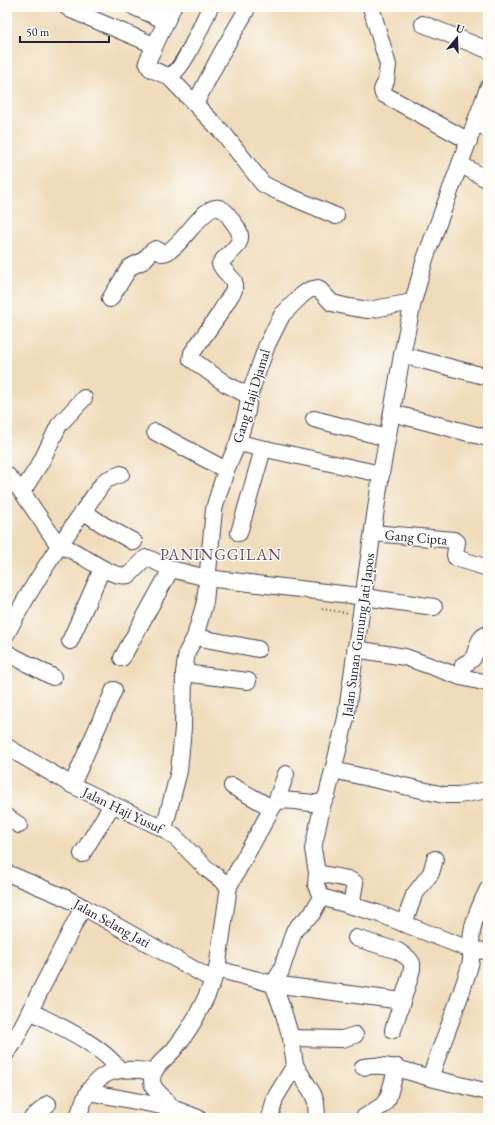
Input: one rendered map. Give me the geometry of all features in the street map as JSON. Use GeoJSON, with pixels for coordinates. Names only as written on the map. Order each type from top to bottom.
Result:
{"type":"FeatureCollection","features":[{"type":"Feature","properties":{"kind":"street"},"geometry":{"type":"LineString","coordinates":[[67,7],[154,45]]}},
{"type":"Feature","properties":{"kind":"street"},"geometry":{"type":"LineString","coordinates":[[134,7],[169,14],[147,62],[150,68],[168,76],[224,134],[263,184],[336,216]]}},
{"type":"Feature","properties":{"kind":"street"},"geometry":{"type":"LineString","coordinates":[[168,76],[174,74],[182,65],[210,7]]}},
{"type":"Feature","properties":{"kind":"street"},"geometry":{"type":"LineString","coordinates":[[195,104],[221,54],[246,11],[245,7]]}},
{"type":"Feature","properties":{"kind":"street"},"geometry":{"type":"LineString","coordinates":[[371,7],[388,65],[386,81],[382,90],[383,94],[469,140]]}},
{"type":"Feature","properties":{"kind":"street"},"geometry":{"type":"LineString","coordinates":[[424,24],[488,50]]}},
{"type":"Feature","properties":{"kind":"street","name":"Jalan Sunan Gunung Jati Japos"},"geometry":{"type":"LineString","coordinates":[[321,896],[316,885],[317,873],[313,849],[323,802],[327,795],[346,718],[381,474],[402,355],[413,302],[425,259],[469,140],[482,126],[488,88]]}},
{"type":"Feature","properties":{"kind":"street"},"geometry":{"type":"LineString","coordinates":[[460,164],[488,180]]}},
{"type":"Feature","properties":{"kind":"street"},"geometry":{"type":"LineString","coordinates":[[110,299],[130,267],[143,261],[152,250],[156,249],[162,253],[170,252],[209,211],[216,207],[222,209],[236,226],[240,235],[240,240],[237,246],[223,259],[220,264],[234,281],[234,290],[218,316],[192,352],[191,359],[226,384],[249,396]]}},
{"type":"Feature","properties":{"kind":"street","name":"Gang Haji Djamal"},"geometry":{"type":"LineString","coordinates":[[164,829],[179,772],[183,728],[186,652],[195,637],[204,602],[214,510],[226,470],[238,443],[247,411],[249,396],[266,345],[282,315],[309,290],[318,288],[332,303],[368,310],[413,302]]}},
{"type":"Feature","properties":{"kind":"street"},"geometry":{"type":"LineString","coordinates":[[402,355],[488,377]]}},
{"type":"Feature","properties":{"kind":"street"},"geometry":{"type":"LineString","coordinates":[[22,492],[41,462],[59,425],[84,398]]}},
{"type":"Feature","properties":{"kind":"street"},"geometry":{"type":"LineString","coordinates":[[392,413],[488,438]]}},
{"type":"Feature","properties":{"kind":"street"},"geometry":{"type":"LineString","coordinates":[[314,419],[387,438]]}},
{"type":"Feature","properties":{"kind":"street"},"geometry":{"type":"LineString","coordinates":[[155,432],[226,470]]}},
{"type":"Feature","properties":{"kind":"street"},"geometry":{"type":"LineString","coordinates":[[238,443],[381,474]]}},
{"type":"Feature","properties":{"kind":"street"},"geometry":{"type":"LineString","coordinates":[[239,533],[263,449]]}},
{"type":"Feature","properties":{"kind":"street"},"geometry":{"type":"LineString","coordinates":[[7,633],[11,614],[83,511],[106,480],[121,474]]}},
{"type":"Feature","properties":{"kind":"street"},"geometry":{"type":"LineString","coordinates":[[7,477],[22,492],[59,546],[71,550],[102,569],[125,576],[131,573],[146,558],[148,558],[171,569],[207,578],[434,607]]}},
{"type":"Feature","properties":{"kind":"street"},"geometry":{"type":"LineString","coordinates":[[83,511],[118,534],[134,542]]}},
{"type":"Feature","properties":{"kind":"street","name":"Gang Cipta"},"geometry":{"type":"LineString","coordinates":[[373,533],[454,540],[457,542],[456,558],[488,568]]}},
{"type":"Feature","properties":{"kind":"street"},"geometry":{"type":"LineString","coordinates":[[70,641],[102,569]]}},
{"type":"Feature","properties":{"kind":"street"},"geometry":{"type":"LineString","coordinates":[[122,658],[171,569]]}},
{"type":"Feature","properties":{"kind":"street"},"geometry":{"type":"LineString","coordinates":[[461,677],[463,665],[472,659],[480,639],[488,634]]}},
{"type":"Feature","properties":{"kind":"street"},"geometry":{"type":"LineString","coordinates":[[195,637],[258,649]]}},
{"type":"Feature","properties":{"kind":"street"},"geometry":{"type":"LineString","coordinates":[[355,649],[405,657],[461,677],[488,683]]}},
{"type":"Feature","properties":{"kind":"street"},"geometry":{"type":"LineString","coordinates":[[7,653],[53,677]]}},
{"type":"Feature","properties":{"kind":"street"},"geometry":{"type":"LineString","coordinates":[[184,673],[248,681]]}},
{"type":"Feature","properties":{"kind":"street"},"geometry":{"type":"LineString","coordinates":[[72,785],[114,690]]}},
{"type":"Feature","properties":{"kind":"street","name":"Jalan Haji Yusuf"},"geometry":{"type":"LineString","coordinates":[[7,747],[72,785],[164,829],[175,837],[208,870],[229,886]]}},
{"type":"Feature","properties":{"kind":"street"},"geometry":{"type":"LineString","coordinates":[[333,770],[444,795],[459,795],[488,790]]}},
{"type":"Feature","properties":{"kind":"street"},"geometry":{"type":"LineString","coordinates":[[170,1115],[167,1101],[158,1094],[154,1088],[152,1080],[153,1072],[180,1043],[206,996],[215,975],[229,886],[274,805],[286,774]]}},
{"type":"Feature","properties":{"kind":"street"},"geometry":{"type":"LineString","coordinates":[[232,786],[274,805],[287,800],[313,803],[323,802]]}},
{"type":"Feature","properties":{"kind":"street"},"geometry":{"type":"LineString","coordinates":[[82,854],[112,805]]}},
{"type":"Feature","properties":{"kind":"street"},"geometry":{"type":"LineString","coordinates":[[404,924],[414,895],[431,873],[435,859]]}},
{"type":"Feature","properties":{"kind":"street","name":"Jalan Selang Jati"},"geometry":{"type":"LineString","coordinates":[[7,873],[57,894],[215,975],[402,1001]]}},
{"type":"Feature","properties":{"kind":"street"},"geometry":{"type":"LineString","coordinates":[[317,873],[348,879],[355,883],[351,906]]}},
{"type":"Feature","properties":{"kind":"street"},"geometry":{"type":"LineString","coordinates":[[430,1078],[440,1047],[465,982],[471,962],[472,931],[478,910],[488,889]]}},
{"type":"Feature","properties":{"kind":"street"},"geometry":{"type":"LineString","coordinates":[[318,1118],[314,1094],[295,1065],[291,1038],[283,1011],[272,984],[281,971],[294,931],[312,914],[321,896],[364,909],[471,950],[488,952]]}},
{"type":"Feature","properties":{"kind":"street"},"geometry":{"type":"LineString","coordinates":[[7,1052],[13,1044],[83,907]]}},
{"type":"Feature","properties":{"kind":"street"},"geometry":{"type":"LineString","coordinates":[[356,938],[398,950],[412,963],[412,969],[393,1030]]}},
{"type":"Feature","properties":{"kind":"street"},"geometry":{"type":"LineString","coordinates":[[30,1011],[76,1035],[113,1061],[120,1070]]}},
{"type":"Feature","properties":{"kind":"street"},"geometry":{"type":"LineString","coordinates":[[291,1038],[342,1039],[355,1035]]}},
{"type":"Feature","properties":{"kind":"street"},"geometry":{"type":"LineString","coordinates":[[270,1118],[275,1098],[295,1065]]}},
{"type":"Feature","properties":{"kind":"street"},"geometry":{"type":"LineString","coordinates":[[363,1067],[382,1065],[397,1068],[430,1078],[488,1092]]}},
{"type":"Feature","properties":{"kind":"street"},"geometry":{"type":"LineString","coordinates":[[363,1118],[383,1105],[388,1098],[397,1068]]}},
{"type":"Feature","properties":{"kind":"street"},"geometry":{"type":"LineString","coordinates":[[78,1118],[82,1104],[88,1092],[98,1080],[108,1072],[137,1069],[153,1072]]}},
{"type":"Feature","properties":{"kind":"street"},"geometry":{"type":"LineString","coordinates":[[88,1092],[170,1115],[198,1118]]}},
{"type":"Feature","properties":{"kind":"street"},"geometry":{"type":"LineString","coordinates":[[32,1118],[48,1104]]}},
{"type":"Feature","properties":{"kind":"path"},"geometry":{"type":"LineString","coordinates":[[322,609],[361,614]]}},
{"type":"Feature","properties":{"kind":"district","name":"PANINGGILAN"},"geometry":{"type":"Point","coordinates":[221,554]}}]}
